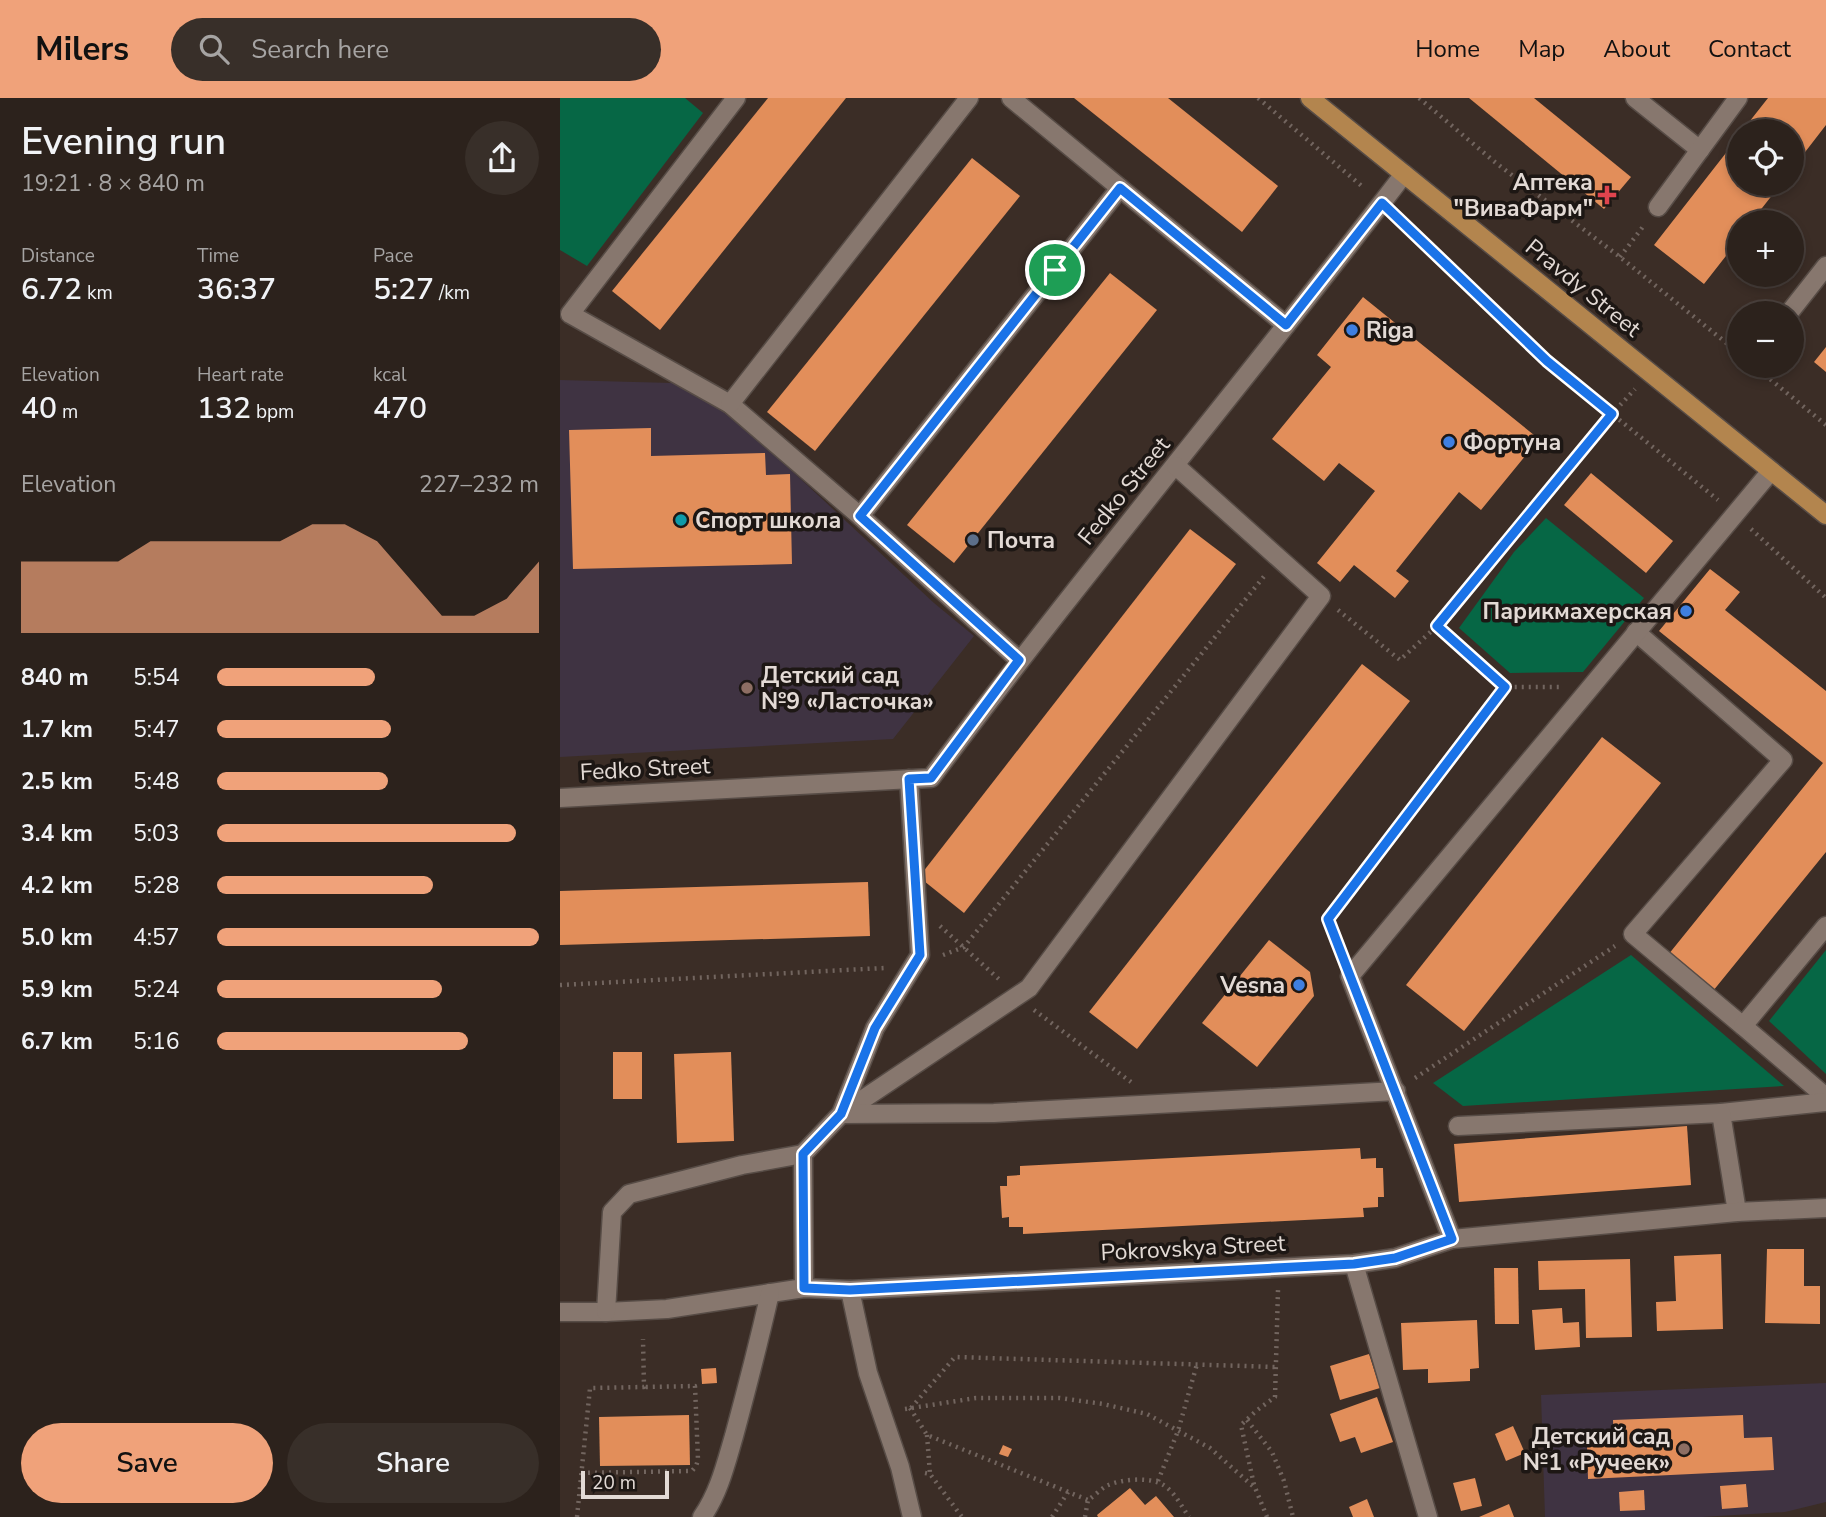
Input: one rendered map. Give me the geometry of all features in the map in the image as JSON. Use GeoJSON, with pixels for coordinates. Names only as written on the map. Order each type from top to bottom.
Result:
{"type":"FeatureCollection","features":[{"type":"Feature","properties":{"kind":"main road","name":"Pravdy Street"},"geometry":{"type":"LineString","coordinates":[[1310,98],[1826,516]]}},
{"type":"Feature","properties":{"kind":"street"},"geometry":{"type":"LineString","coordinates":[[736,98],[570,314],[730,404],[860,516],[1019,660]]}},
{"type":"Feature","properties":{"kind":"street"},"geometry":{"type":"LineString","coordinates":[[730,404],[969,98]]}},
{"type":"Feature","properties":{"kind":"street"},"geometry":{"type":"LineString","coordinates":[[1012,98],[1286,325]]}},
{"type":"Feature","properties":{"kind":"street"},"geometry":{"type":"LineString","coordinates":[[1635,98],[1700,150]]}},
{"type":"Feature","properties":{"kind":"street"},"geometry":{"type":"LineString","coordinates":[[1658,207],[1738,98]]}},
{"type":"Feature","properties":{"kind":"street","name":"Fedko Street"},"geometry":{"type":"LineString","coordinates":[[560,798],[931,778],[1019,660],[1176,466],[1404,174]]}},
{"type":"Feature","properties":{"kind":"street"},"geometry":{"type":"LineString","coordinates":[[860,516],[1120,188]]}},
{"type":"Feature","properties":{"kind":"street"},"geometry":{"type":"LineString","coordinates":[[1799,301],[1826,267]]}},
{"type":"Feature","properties":{"kind":"street"},"geometry":{"type":"LineString","coordinates":[[606,1312],[612,1212],[629,1194],[742,1165],[803,1154],[841,1114],[1029,988],[1321,596],[1176,466]]}},
{"type":"Feature","properties":{"kind":"street"},"geometry":{"type":"LineString","coordinates":[[1452,1239],[1350,976],[1771,471]]}},
{"type":"Feature","properties":{"kind":"street"},"geometry":{"type":"LineString","coordinates":[[1636,632],[1783,760],[1633,934],[1744,1026],[1826,1100]]}},
{"type":"Feature","properties":{"kind":"street"},"geometry":{"type":"LineString","coordinates":[[841,1114],[875,1028],[920,955],[909,779]]}},
{"type":"Feature","properties":{"kind":"street"},"geometry":{"type":"LineString","coordinates":[[1744,1026],[1826,926]]}},
{"type":"Feature","properties":{"kind":"street"},"geometry":{"type":"LineString","coordinates":[[841,1114],[994,1113],[1396,1091]]}},
{"type":"Feature","properties":{"kind":"street"},"geometry":{"type":"LineString","coordinates":[[1458,1126],[1721,1113],[1826,1100]]}},
{"type":"Feature","properties":{"kind":"street"},"geometry":{"type":"LineString","coordinates":[[1721,1113],[1737,1212]]}},
{"type":"Feature","properties":{"kind":"street"},"geometry":{"type":"LineString","coordinates":[[803,1154],[804,1288]]}},
{"type":"Feature","properties":{"kind":"street","name":"Pokrovskya Street"},"geometry":{"type":"LineString","coordinates":[[560,1312],[667,1309],[804,1288],[850,1290],[1354,1264],[1395,1258],[1452,1239],[1737,1212],[1826,1208]]}},
{"type":"Feature","properties":{"kind":"street"},"geometry":{"type":"LineString","coordinates":[[1354,1264],[1428,1517]]}},
{"type":"Feature","properties":{"kind":"street"},"geometry":{"type":"LineString","coordinates":[[850,1290],[868,1373],[900,1467],[912,1517]]}},
{"type":"Feature","properties":{"kind":"street"},"geometry":{"type":"LineString","coordinates":[[702,1517],[710,1505],[726,1465],[751,1376],[769,1293]]}},
{"type":"Feature","properties":{"kind":"path"},"geometry":{"type":"LineString","coordinates":[[1258,98],[1382,203],[1547,361],[1734,513],[1826,598]]}},
{"type":"Feature","properties":{"kind":"path"},"geometry":{"type":"LineString","coordinates":[[1419,98],[1496,163],[1620,257],[1727,343]]}},
{"type":"Feature","properties":{"kind":"path"},"geometry":{"type":"LineString","coordinates":[[1620,257],[1658,207]]}},
{"type":"Feature","properties":{"kind":"path"},"geometry":{"type":"LineString","coordinates":[[1321,596],[1400,660],[1437,626],[1612,414],[1650,373]]}},
{"type":"Feature","properties":{"kind":"path"},"geometry":{"type":"LineString","coordinates":[[1769,378],[1826,425]]}},
{"type":"Feature","properties":{"kind":"path"},"geometry":{"type":"LineString","coordinates":[[560,985],[914,966],[964,947],[1279,558]]}},
{"type":"Feature","properties":{"kind":"path"},"geometry":{"type":"LineString","coordinates":[[1437,626],[1505,687],[1590,687]]}},
{"type":"Feature","properties":{"kind":"path"},"geometry":{"type":"LineString","coordinates":[[1350,976],[1328,919],[1505,687]]}},
{"type":"Feature","properties":{"kind":"path"},"geometry":{"type":"LineString","coordinates":[[1396,1091],[1633,934]]}},
{"type":"Feature","properties":{"kind":"path"},"geometry":{"type":"LineString","coordinates":[[1267,1517],[1256,1489],[1241,1425],[1275,1398],[1279,1268]]}},
{"type":"Feature","properties":{"kind":"path"},"geometry":{"type":"LineString","coordinates":[[643,1339],[644,1387]]}},
{"type":"Feature","properties":{"kind":"path"},"geometry":{"type":"LineString","coordinates":[[910,1408],[954,1357],[1276,1367]]}},
{"type":"Feature","properties":{"kind":"path"},"geometry":{"type":"LineString","coordinates":[[1158,1481],[1178,1431],[1196,1364]]}},
{"type":"Feature","properties":{"kind":"path"},"geometry":{"type":"LineString","coordinates":[[577,1517],[581,1473],[590,1388],[695,1386],[698,1460],[692,1471],[581,1473]]}},
{"type":"Feature","properties":{"kind":"path"},"geometry":{"type":"LineString","coordinates":[[910,1408],[976,1398],[1060,1398],[1147,1414],[1210,1448],[1256,1489]]}},
{"type":"Feature","properties":{"kind":"path"},"geometry":{"type":"LineString","coordinates":[[910,1408],[927,1435],[930,1474],[962,1517]]}},
{"type":"Feature","properties":{"kind":"path"},"geometry":{"type":"LineString","coordinates":[[1247,1419],[1272,1452],[1293,1517]]}},
{"type":"Feature","properties":{"kind":"path"},"geometry":{"type":"LineString","coordinates":[[927,1435],[1088,1500]]}},
{"type":"Feature","properties":{"kind":"path"},"geometry":{"type":"LineString","coordinates":[[900,1467],[930,1474]]}},
{"type":"Feature","properties":{"kind":"path"},"geometry":{"type":"LineString","coordinates":[[1085,1517],[1088,1500],[1106,1486],[1122,1482],[1158,1481],[1168,1488],[1189,1517]]}},
{"type":"Feature","properties":{"kind":"path"},"geometry":{"type":"LineString","coordinates":[[1052,1517],[1068,1492]]}},
{"type":"Feature","properties":{"kind":"shaded area"},"geometry":{"type":"Polygon","coordinates":[[[560,380],[672,383],[720,404],[934,603],[974,636],[893,739],[560,757],[560,380]]]}},
{"type":"Feature","properties":{"kind":"shaded area","name":"Детский сад №1 «Ручеек»"},"geometry":{"type":"Polygon","coordinates":[[[1826,1383],[1826,1502],[1785,1512],[1702,1517],[1545,1517],[1541,1395],[1826,1383]]]}},
{"type":"Feature","properties":{"kind":"green space"},"geometry":{"type":"Polygon","coordinates":[[[560,98],[685,98],[703,113],[587,266],[560,250],[560,98]]]}},
{"type":"Feature","properties":{"kind":"green space"},"geometry":{"type":"Polygon","coordinates":[[[1546,518],[1644,598],[1583,672],[1510,673],[1459,628],[1514,552],[1546,518]]]}},
{"type":"Feature","properties":{"kind":"green space"},"geometry":{"type":"Polygon","coordinates":[[[1826,950],[1826,1074],[1769,1021],[1826,950]]]}},
{"type":"Feature","properties":{"kind":"green space"},"geometry":{"type":"Polygon","coordinates":[[[1631,955],[1784,1086],[1463,1106],[1433,1083],[1631,955]]]}},
{"type":"Feature","properties":{"kind":"building"},"geometry":{"type":"Polygon","coordinates":[[[768,98],[846,98],[660,330],[612,291],[768,98]]]}},
{"type":"Feature","properties":{"kind":"building"},"geometry":{"type":"Polygon","coordinates":[[[1074,98],[1168,98],[1278,186],[1242,232],[1074,98]]]}},
{"type":"Feature","properties":{"kind":"building"},"geometry":{"type":"Polygon","coordinates":[[[1469,98],[1534,98],[1631,177],[1604,209],[1469,98]]]}},
{"type":"Feature","properties":{"kind":"building"},"geometry":{"type":"Polygon","coordinates":[[[1768,98],[1826,98],[1826,125],[1804,153],[1804,119],[1751,119],[1768,98]]]}},
{"type":"Feature","properties":{"kind":"building"},"geometry":{"type":"Polygon","coordinates":[[[1727,152],[1727,196],[1772,196],[1760,210],[1727,210],[1727,255],[1704,284],[1654,245],[1727,152]]]}},
{"type":"Feature","properties":{"kind":"building"},"geometry":{"type":"Polygon","coordinates":[[[972,158],[1020,196],[815,451],[767,412],[972,158]]]}},
{"type":"Feature","properties":{"kind":"building"},"geometry":{"type":"Polygon","coordinates":[[[1110,273],[1157,310],[954,563],[907,525],[1110,273]]]}},
{"type":"Feature","properties":{"kind":"building"},"geometry":{"type":"Polygon","coordinates":[[[1363,297],[1539,439],[1481,510],[1459,492],[1396,571],[1409,581],[1395,598],[1354,565],[1340,582],[1317,563],[1375,491],[1339,463],[1324,481],[1272,439],[1331,367],[1317,355],[1363,297]]]}},
{"type":"Feature","properties":{"kind":"building"},"geometry":{"type":"Polygon","coordinates":[[[1826,347],[1826,372],[1814,362],[1826,347]]]}},
{"type":"Feature","properties":{"kind":"building","name":"Спорт школа"},"geometry":{"type":"Polygon","coordinates":[[[651,428],[651,456],[765,453],[766,475],[790,474],[792,564],[573,569],[569,430],[651,428]]]}},
{"type":"Feature","properties":{"kind":"building"},"geometry":{"type":"Polygon","coordinates":[[[1591,473],[1673,541],[1646,573],[1564,505],[1591,473]]]}},
{"type":"Feature","properties":{"kind":"building"},"geometry":{"type":"Polygon","coordinates":[[[1190,529],[1236,564],[964,913],[919,877],[1190,529]]]}},
{"type":"Feature","properties":{"kind":"building"},"geometry":{"type":"Polygon","coordinates":[[[1710,569],[1740,592],[1725,610],[1826,691],[1826,852],[1713,991],[1668,955],[1823,763],[1659,631],[1710,569]]]}},
{"type":"Feature","properties":{"kind":"building"},"geometry":{"type":"Polygon","coordinates":[[[1362,664],[1410,701],[1137,1049],[1089,1012],[1362,664]]]}},
{"type":"Feature","properties":{"kind":"building"},"geometry":{"type":"Polygon","coordinates":[[[1602,737],[1661,783],[1464,1031],[1406,985],[1602,737]]]}},
{"type":"Feature","properties":{"kind":"building"},"geometry":{"type":"Polygon","coordinates":[[[868,882],[870,936],[560,945],[560,891],[868,882]]]}},
{"type":"Feature","properties":{"kind":"building"},"geometry":{"type":"Polygon","coordinates":[[[1269,940],[1310,972],[1314,996],[1257,1067],[1202,1023],[1269,940]]]}},
{"type":"Feature","properties":{"kind":"building"},"geometry":{"type":"Polygon","coordinates":[[[613,1052],[642,1052],[642,1099],[613,1099],[613,1052]]]}},
{"type":"Feature","properties":{"kind":"building"},"geometry":{"type":"Polygon","coordinates":[[[731,1052],[734,1141],[677,1143],[674,1054],[731,1052]]]}},
{"type":"Feature","properties":{"kind":"building"},"geometry":{"type":"Polygon","coordinates":[[[1687,1126],[1691,1185],[1459,1202],[1454,1144],[1687,1126]]]}},
{"type":"Feature","properties":{"kind":"building"},"geometry":{"type":"Polygon","coordinates":[[[1360,1148],[1361,1159],[1376,1158],[1376,1168],[1383,1168],[1384,1197],[1378,1197],[1378,1207],[1363,1208],[1364,1217],[1023,1234],[1023,1227],[1009,1227],[1009,1217],[1002,1218],[1000,1186],[1007,1186],[1007,1176],[1020,1175],[1020,1166],[1360,1148]]]}},
{"type":"Feature","properties":{"kind":"building"},"geometry":{"type":"Polygon","coordinates":[[[1767,1249],[1804,1249],[1804,1286],[1820,1286],[1820,1324],[1765,1323],[1767,1249]]]}},
{"type":"Feature","properties":{"kind":"building"},"geometry":{"type":"Polygon","coordinates":[[[1721,1254],[1723,1329],[1657,1331],[1656,1302],[1676,1301],[1674,1256],[1721,1254]]]}},
{"type":"Feature","properties":{"kind":"building"},"geometry":{"type":"Polygon","coordinates":[[[1630,1259],[1632,1337],[1586,1338],[1585,1289],[1539,1290],[1538,1261],[1630,1259]]]}},
{"type":"Feature","properties":{"kind":"building"},"geometry":{"type":"Polygon","coordinates":[[[1494,1268],[1518,1268],[1519,1324],[1495,1324],[1494,1268]]]}},
{"type":"Feature","properties":{"kind":"building"},"geometry":{"type":"Polygon","coordinates":[[[1562,1308],[1563,1323],[1579,1322],[1580,1347],[1535,1350],[1532,1310],[1562,1308]]]}},
{"type":"Feature","properties":{"kind":"building"},"geometry":{"type":"Polygon","coordinates":[[[1477,1320],[1479,1368],[1470,1369],[1470,1381],[1428,1383],[1428,1369],[1403,1370],[1401,1323],[1477,1320]]]}},
{"type":"Feature","properties":{"kind":"building"},"geometry":{"type":"Polygon","coordinates":[[[1369,1354],[1380,1388],[1340,1400],[1330,1366],[1369,1354]]]}},
{"type":"Feature","properties":{"kind":"building"},"geometry":{"type":"Polygon","coordinates":[[[716,1368],[717,1383],[702,1384],[701,1369],[716,1368]]]}},
{"type":"Feature","properties":{"kind":"building"},"geometry":{"type":"Polygon","coordinates":[[[1377,1397],[1393,1442],[1361,1453],[1355,1437],[1340,1442],[1330,1414],[1377,1397]]]}},
{"type":"Feature","properties":{"kind":"building"},"geometry":{"type":"Polygon","coordinates":[[[689,1415],[690,1465],[600,1466],[599,1417],[689,1415]]]}},
{"type":"Feature","properties":{"kind":"building"},"geometry":{"type":"Polygon","coordinates":[[[1743,1415],[1744,1438],[1772,1437],[1774,1470],[1588,1479],[1587,1445],[1614,1444],[1613,1420],[1743,1415]]]}},
{"type":"Feature","properties":{"kind":"building"},"geometry":{"type":"Polygon","coordinates":[[[1513,1426],[1525,1453],[1506,1461],[1495,1434],[1513,1426]]]}},
{"type":"Feature","properties":{"kind":"building"},"geometry":{"type":"Polygon","coordinates":[[[1003,1445],[1012,1449],[1008,1457],[999,1454],[1003,1445]]]}},
{"type":"Feature","properties":{"kind":"building"},"geometry":{"type":"Polygon","coordinates":[[[1475,1478],[1482,1506],[1461,1511],[1453,1483],[1475,1478]]]}},
{"type":"Feature","properties":{"kind":"building"},"geometry":{"type":"Polygon","coordinates":[[[1746,1484],[1748,1507],[1722,1509],[1720,1486],[1746,1484]]]}},
{"type":"Feature","properties":{"kind":"building"},"geometry":{"type":"Polygon","coordinates":[[[1130,1488],[1145,1505],[1156,1496],[1174,1517],[1098,1517],[1097,1515],[1130,1488]]]}},
{"type":"Feature","properties":{"kind":"building"},"geometry":{"type":"Polygon","coordinates":[[[1644,1490],[1645,1510],[1620,1511],[1619,1492],[1644,1490]]]}},
{"type":"Feature","properties":{"kind":"building"},"geometry":{"type":"Polygon","coordinates":[[[1367,1499],[1374,1517],[1353,1517],[1349,1507],[1367,1499]]]}},
{"type":"Feature","properties":{"kind":"building"},"geometry":{"type":"Polygon","coordinates":[[[1509,1504],[1514,1517],[1479,1517],[1509,1504]]]}},
{"type":"Feature","properties":{"kind":"place","name":"Аптека \"ВиваФарм\""},"geometry":{"type":"Point","coordinates":[1607,195]}},
{"type":"Feature","properties":{"kind":"place","name":"Riga"},"geometry":{"type":"Point","coordinates":[1352,330]}},
{"type":"Feature","properties":{"kind":"place","name":"Фортуна"},"geometry":{"type":"Point","coordinates":[1449,442]}},
{"type":"Feature","properties":{"kind":"place","name":"Спорт школа"},"geometry":{"type":"Point","coordinates":[681,520]}},
{"type":"Feature","properties":{"kind":"place","name":"Почта"},"geometry":{"type":"Point","coordinates":[973,540]}},
{"type":"Feature","properties":{"kind":"place","name":"Парикмахерская"},"geometry":{"type":"Point","coordinates":[1686,611]}},
{"type":"Feature","properties":{"kind":"place","name":"Детский сад №9 «Ласточка»"},"geometry":{"type":"Point","coordinates":[747,688]}},
{"type":"Feature","properties":{"kind":"place","name":"Vesna"},"geometry":{"type":"Point","coordinates":[1299,985]}},
{"type":"Feature","properties":{"kind":"place","name":"Детский сад №1 «Ручеек»"},"geometry":{"type":"Point","coordinates":[1684,1449]}},
{"type":"Feature","properties":{"kind":"route"},"geometry":{"type":"LineString","coordinates":[[1120,188],[1286,325],[1382,203],[1547,361],[1612,414],[1437,626],[1505,687],[1328,919],[1452,1239],[1395,1258],[1354,1264],[850,1290],[804,1288],[803,1154],[841,1114],[875,1028],[920,955],[909,779],[931,778],[1019,660],[860,516],[1055,270],[1120,188]]}}]}
